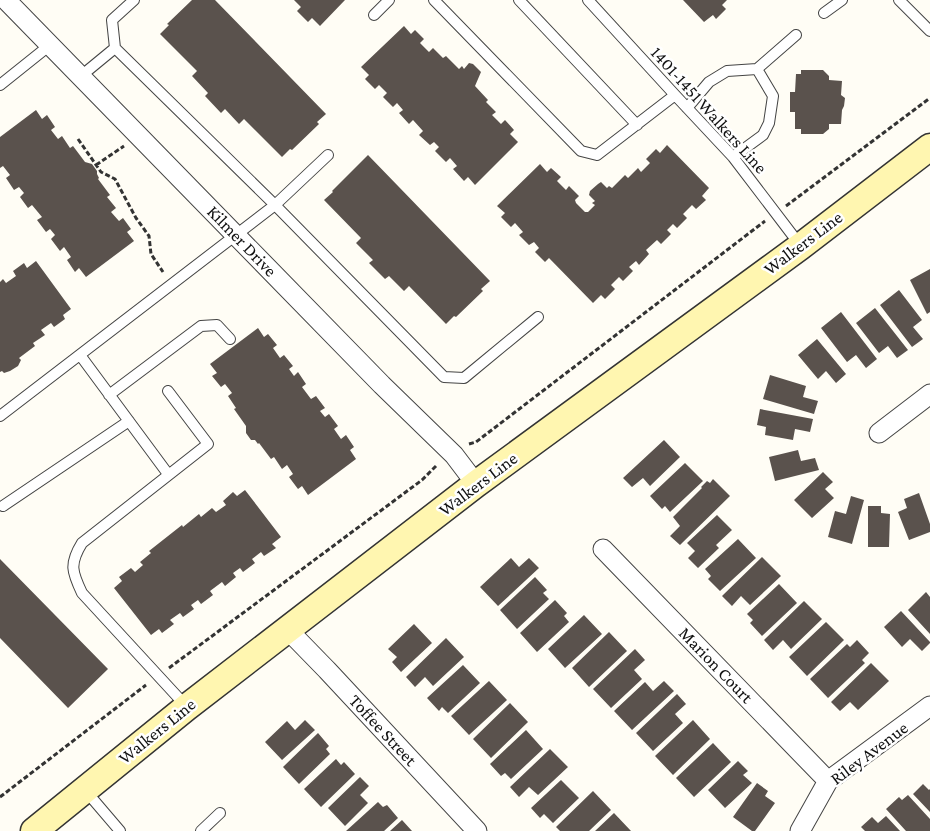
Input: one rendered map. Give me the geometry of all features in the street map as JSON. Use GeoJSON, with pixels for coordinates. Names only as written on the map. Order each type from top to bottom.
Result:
{"type":"FeatureCollection","features":[{"type":"Feature","properties":{"kind":"main road","name":"Walkers Line"},"geometry":{"type":"LineString","coordinates":[[34,831],[186,707],[476,484],[801,246],[930,147]]}},
{"type":"Feature","properties":{"kind":"street","name":"Kilmer Drive"},"geometry":{"type":"LineString","coordinates":[[6,2],[454,456],[476,484]]}},
{"type":"Feature","properties":{"kind":"street"},"geometry":{"type":"LineString","coordinates":[[879,433],[930,394]]}},
{"type":"Feature","properties":{"kind":"street","name":"Marion Court"},"geometry":{"type":"LineString","coordinates":[[603,549],[828,781]]}},
{"type":"Feature","properties":{"kind":"street","name":"Toffee Street"},"geometry":{"type":"LineString","coordinates":[[288,630],[477,831]]}},
{"type":"Feature","properties":{"kind":"street","name":"Riley Avenue"},"geometry":{"type":"LineString","coordinates":[[800,831],[828,781],[930,706]]}},
{"type":"Feature","properties":{"kind":"lane"},"geometry":{"type":"LineString","coordinates":[[134,0],[112,20],[115,48],[275,205],[444,377],[464,378],[538,317]]}},
{"type":"Feature","properties":{"kind":"lane"},"geometry":{"type":"LineString","coordinates":[[374,15],[389,0]]}},
{"type":"Feature","properties":{"kind":"lane"},"geometry":{"type":"LineString","coordinates":[[434,0],[581,151],[597,155],[675,96]]}},
{"type":"Feature","properties":{"kind":"lane"},"geometry":{"type":"LineString","coordinates":[[519,0],[637,125]]}},
{"type":"Feature","properties":{"kind":"lane"},"geometry":{"type":"LineString","coordinates":[[824,13],[842,0]]}},
{"type":"Feature","properties":{"kind":"lane"},"geometry":{"type":"LineString","coordinates":[[899,0],[930,31]]}},
{"type":"Feature","properties":{"kind":"lane","name":"1401-1451 Walkers Line"},"geometry":{"type":"LineString","coordinates":[[591,1],[675,96],[733,157],[801,246]]}},
{"type":"Feature","properties":{"kind":"lane"},"geometry":{"type":"LineString","coordinates":[[687,108],[709,82],[727,71],[757,69],[796,35]]}},
{"type":"Feature","properties":{"kind":"lane"},"geometry":{"type":"LineString","coordinates":[[0,85],[50,45]]}},
{"type":"Feature","properties":{"kind":"lane"},"geometry":{"type":"LineString","coordinates":[[81,76],[115,48]]}},
{"type":"Feature","properties":{"kind":"lane"},"geometry":{"type":"LineString","coordinates":[[733,157],[763,135],[769,123],[773,96],[757,69]]}},
{"type":"Feature","properties":{"kind":"lane"},"geometry":{"type":"LineString","coordinates":[[0,416],[275,205],[328,155]]}},
{"type":"Feature","properties":{"kind":"lane"},"geometry":{"type":"LineString","coordinates":[[109,395],[201,326],[218,325],[230,339]]}},
{"type":"Feature","properties":{"kind":"lane"},"geometry":{"type":"LineString","coordinates":[[80,355],[168,474]]}},
{"type":"Feature","properties":{"kind":"lane"},"geometry":{"type":"LineString","coordinates":[[168,391],[208,444],[82,543],[76,552],[72,564],[75,579],[82,593],[186,707]]}},
{"type":"Feature","properties":{"kind":"lane"},"geometry":{"type":"LineString","coordinates":[[3,506],[129,421]]}},
{"type":"Feature","properties":{"kind":"lane"},"geometry":{"type":"LineString","coordinates":[[85,790],[120,831]]}},
{"type":"Feature","properties":{"kind":"lane"},"geometry":{"type":"LineString","coordinates":[[201,831],[220,813]]}},
{"type":"Feature","properties":{"kind":"path"},"geometry":{"type":"LineString","coordinates":[[96,165],[139,136]]}},
{"type":"Feature","properties":{"kind":"path"},"geometry":{"type":"LineString","coordinates":[[78,139],[101,172],[115,179],[136,218],[149,236],[152,254],[172,284]]}},
{"type":"Feature","properties":{"kind":"building"},"geometry":{"type":"Polygon","coordinates":[[[192,0],[215,0],[326,114],[317,122],[319,124],[282,157],[244,119],[239,124],[225,109],[221,113],[205,96],[208,93],[192,76],[197,71],[160,34],[169,25],[167,24],[192,0]]]}},
{"type":"Feature","properties":{"kind":"building"},"geometry":{"type":"Polygon","coordinates":[[[294,0],[345,0],[320,26],[312,18],[308,22],[297,11],[301,7],[294,0]]]}},
{"type":"Feature","properties":{"kind":"building"},"geometry":{"type":"Polygon","coordinates":[[[683,0],[727,0],[722,5],[726,9],[716,19],[713,15],[704,22],[683,0]]]}},
{"type":"Feature","properties":{"kind":"building"},"geometry":{"type":"Polygon","coordinates":[[[404,26],[411,34],[415,30],[424,39],[420,43],[429,52],[433,48],[443,58],[446,56],[459,69],[462,66],[464,69],[469,63],[473,64],[481,72],[475,86],[496,112],[492,115],[501,124],[505,120],[514,130],[510,134],[518,142],[475,185],[468,177],[464,181],[453,169],[457,166],[450,158],[446,162],[435,151],[439,147],[434,142],[430,145],[419,135],[423,131],[413,120],[409,124],[399,113],[403,110],[397,103],[393,107],[383,97],[387,93],[379,85],[375,89],[365,79],[369,75],[361,67],[404,26]]]}},
{"type":"Feature","properties":{"kind":"building"},"geometry":{"type":"Polygon","coordinates":[[[801,70],[823,70],[829,76],[829,80],[842,81],[841,95],[845,98],[841,124],[829,124],[829,129],[823,134],[801,134],[801,129],[795,129],[795,112],[790,112],[790,92],[795,92],[796,74],[801,74],[801,70]]]}},
{"type":"Feature","properties":{"kind":"building"},"geometry":{"type":"Polygon","coordinates":[[[36,110],[42,119],[47,115],[55,127],[51,130],[58,139],[62,136],[70,148],[73,146],[85,162],[92,164],[97,171],[98,179],[110,195],[107,197],[116,208],[111,212],[119,221],[123,218],[131,229],[127,232],[134,241],[86,277],[79,268],[75,272],[67,260],[71,257],[64,247],[60,251],[51,239],[55,235],[50,229],[46,232],[37,220],[42,217],[32,205],[28,208],[20,197],[24,193],[19,187],[14,190],[6,178],[10,175],[3,166],[0,168],[0,137],[36,110]]]}},
{"type":"Feature","properties":{"kind":"building"},"geometry":{"type":"Polygon","coordinates":[[[667,145],[709,188],[702,196],[706,200],[696,209],[692,205],[683,214],[687,218],[677,228],[673,224],[667,230],[671,234],[661,244],[657,240],[646,250],[649,254],[639,265],[636,261],[629,267],[633,271],[623,281],[619,277],[611,285],[615,289],[605,299],[601,295],[593,303],[549,258],[545,262],[535,252],[539,248],[534,242],[529,245],[519,235],[523,232],[515,223],[511,227],[501,217],[505,213],[497,206],[540,164],[547,172],[551,168],[561,177],[557,181],[566,190],[569,186],[579,196],[575,200],[576,203],[585,212],[588,212],[595,205],[592,203],[595,201],[589,195],[590,191],[598,184],[601,182],[607,188],[609,186],[612,188],[625,175],[628,178],[638,168],[641,172],[650,163],[646,159],[656,149],[660,153],[667,145]]]}},
{"type":"Feature","properties":{"kind":"building"},"geometry":{"type":"Polygon","coordinates":[[[368,155],[490,281],[481,289],[483,291],[446,324],[409,286],[404,291],[389,276],[385,279],[369,263],[373,260],[356,243],[361,238],[324,200],[368,155]]]}},
{"type":"Feature","properties":{"kind":"building"},"geometry":{"type":"Polygon","coordinates":[[[36,261],[71,309],[63,315],[65,319],[54,327],[51,323],[41,330],[45,335],[33,343],[35,346],[19,358],[21,360],[18,366],[4,373],[0,372],[0,282],[3,279],[6,283],[16,276],[13,271],[24,263],[27,268],[36,261]]]}},
{"type":"Feature","properties":{"kind":"building"},"geometry":{"type":"Polygon","coordinates":[[[930,269],[930,312],[927,314],[910,280],[930,269]]]}},
{"type":"Feature","properties":{"kind":"building"},"geometry":{"type":"Polygon","coordinates":[[[899,290],[922,320],[913,327],[923,339],[912,347],[880,305],[899,290]]]}},
{"type":"Feature","properties":{"kind":"building"},"geometry":{"type":"Polygon","coordinates":[[[875,308],[908,350],[897,358],[888,346],[879,353],[856,323],[875,308]]]}},
{"type":"Feature","properties":{"kind":"building"},"geometry":{"type":"Polygon","coordinates":[[[841,312],[877,359],[866,368],[856,355],[847,362],[821,328],[841,312]]]}},
{"type":"Feature","properties":{"kind":"building"},"geometry":{"type":"Polygon","coordinates":[[[258,328],[264,337],[268,334],[277,345],[273,348],[280,358],[284,355],[293,366],[289,369],[294,376],[298,372],[306,384],[302,387],[311,399],[316,396],[325,408],[320,411],[325,417],[329,414],[338,426],[334,429],[341,439],[346,435],[354,447],[350,450],[356,459],[308,495],[302,486],[298,489],[289,477],[293,474],[287,465],[282,469],[274,457],[271,459],[259,443],[251,440],[246,433],[246,426],[234,409],[236,408],[228,396],[232,393],[225,384],[221,387],[212,376],[217,373],[210,364],[258,328]]]}},
{"type":"Feature","properties":{"kind":"building"},"geometry":{"type":"Polygon","coordinates":[[[817,339],[846,374],[836,383],[826,371],[818,379],[798,355],[817,339]]]}},
{"type":"Feature","properties":{"kind":"building"},"geometry":{"type":"Polygon","coordinates":[[[770,375],[806,386],[803,397],[818,401],[814,414],[763,399],[770,375]]]}},
{"type":"Feature","properties":{"kind":"building"},"geometry":{"type":"Polygon","coordinates":[[[760,409],[813,419],[810,432],[795,429],[793,440],[765,435],[766,427],[757,425],[760,409]]]}},
{"type":"Feature","properties":{"kind":"building"},"geometry":{"type":"Polygon","coordinates":[[[664,440],[680,457],[650,486],[643,478],[632,487],[623,478],[664,440]]]}},
{"type":"Feature","properties":{"kind":"building"},"geometry":{"type":"Polygon","coordinates":[[[798,450],[801,461],[815,458],[819,470],[775,481],[769,457],[798,450]]]}},
{"type":"Feature","properties":{"kind":"building"},"geometry":{"type":"Polygon","coordinates":[[[685,463],[703,481],[670,512],[665,506],[662,509],[650,496],[685,463]]]}},
{"type":"Feature","properties":{"kind":"building"},"geometry":{"type":"Polygon","coordinates":[[[823,472],[833,482],[825,489],[834,498],[812,518],[794,500],[823,472]]]}},
{"type":"Feature","properties":{"kind":"building"},"geometry":{"type":"Polygon","coordinates":[[[713,479],[730,496],[680,545],[670,536],[680,526],[673,517],[707,481],[710,483],[713,479]]]}},
{"type":"Feature","properties":{"kind":"building"},"geometry":{"type":"Polygon","coordinates":[[[245,490],[281,537],[272,544],[276,548],[264,556],[261,552],[252,559],[255,563],[243,572],[240,568],[233,573],[236,577],[225,586],[222,582],[210,591],[213,595],[201,604],[198,600],[191,605],[194,609],[183,617],[180,613],[170,620],[174,624],[162,633],[159,629],[151,635],[114,588],[122,581],[119,577],[131,568],[135,572],[143,565],[140,562],[151,553],[149,551],[182,525],[183,527],[199,514],[201,517],[212,508],[216,512],[226,505],[223,501],[233,492],[237,496],[245,490]]]}},
{"type":"Feature","properties":{"kind":"building"},"geometry":{"type":"Polygon","coordinates":[[[919,493],[930,524],[930,532],[909,540],[898,512],[907,508],[904,499],[919,493]]]}},
{"type":"Feature","properties":{"kind":"building"},"geometry":{"type":"Polygon","coordinates":[[[851,496],[864,500],[852,544],[828,537],[835,511],[846,514],[851,496]]]}},
{"type":"Feature","properties":{"kind":"building"},"geometry":{"type":"Polygon","coordinates":[[[868,506],[881,506],[881,513],[890,514],[889,547],[868,547],[868,506]]]}},
{"type":"Feature","properties":{"kind":"building"},"geometry":{"type":"Polygon","coordinates":[[[717,515],[732,530],[716,545],[719,548],[698,568],[688,558],[695,551],[687,543],[717,515]]]}},
{"type":"Feature","properties":{"kind":"building"},"geometry":{"type":"Polygon","coordinates":[[[738,539],[756,558],[720,591],[708,579],[711,576],[705,569],[738,539]]]}},
{"type":"Feature","properties":{"kind":"building"},"geometry":{"type":"Polygon","coordinates":[[[762,557],[781,576],[750,605],[741,596],[732,606],[722,596],[762,557]]]}},
{"type":"Feature","properties":{"kind":"building"},"geometry":{"type":"Polygon","coordinates":[[[511,558],[519,567],[529,558],[539,568],[498,606],[480,587],[511,558]]]}},
{"type":"Feature","properties":{"kind":"building"},"geometry":{"type":"Polygon","coordinates":[[[0,559],[108,669],[68,708],[0,638],[0,559]]]}},
{"type":"Feature","properties":{"kind":"building"},"geometry":{"type":"Polygon","coordinates":[[[535,577],[547,590],[543,593],[549,599],[517,629],[500,610],[535,577]]]}},
{"type":"Feature","properties":{"kind":"building"},"geometry":{"type":"Polygon","coordinates":[[[779,584],[797,603],[762,636],[750,623],[753,620],[747,614],[779,584]]]}},
{"type":"Feature","properties":{"kind":"building"},"geometry":{"type":"Polygon","coordinates":[[[926,592],[930,597],[930,634],[908,610],[926,592]]]}},
{"type":"Feature","properties":{"kind":"building"},"geometry":{"type":"Polygon","coordinates":[[[555,600],[567,613],[564,616],[569,622],[537,652],[520,633],[555,600]]]}},
{"type":"Feature","properties":{"kind":"building"},"geometry":{"type":"Polygon","coordinates":[[[804,601],[822,619],[791,649],[783,640],[773,650],[764,640],[804,601]]]}},
{"type":"Feature","properties":{"kind":"building"},"geometry":{"type":"Polygon","coordinates":[[[901,611],[930,642],[922,651],[910,639],[902,647],[884,627],[901,611]]]}},
{"type":"Feature","properties":{"kind":"building"},"geometry":{"type":"Polygon","coordinates":[[[584,615],[602,634],[565,668],[548,649],[584,615]]]}},
{"type":"Feature","properties":{"kind":"building"},"geometry":{"type":"Polygon","coordinates":[[[826,622],[844,640],[807,676],[789,657],[826,622]]]}},
{"type":"Feature","properties":{"kind":"building"},"geometry":{"type":"Polygon","coordinates":[[[414,624],[432,643],[401,672],[392,662],[397,657],[388,649],[414,624]]]}},
{"type":"Feature","properties":{"kind":"building"},"geometry":{"type":"Polygon","coordinates":[[[609,632],[627,651],[589,687],[572,668],[609,632]]]}},
{"type":"Feature","properties":{"kind":"building"},"geometry":{"type":"Polygon","coordinates":[[[446,638],[464,657],[433,686],[425,677],[415,687],[406,677],[446,638]]]}},
{"type":"Feature","properties":{"kind":"building"},"geometry":{"type":"Polygon","coordinates":[[[857,640],[869,653],[862,660],[865,663],[828,698],[810,679],[847,644],[850,647],[857,640]]]}},
{"type":"Feature","properties":{"kind":"building"},"geometry":{"type":"Polygon","coordinates":[[[635,649],[645,660],[634,670],[642,679],[611,708],[593,689],[635,649]]]}},
{"type":"Feature","properties":{"kind":"building"},"geometry":{"type":"Polygon","coordinates":[[[871,663],[889,681],[858,710],[850,702],[840,711],[831,702],[871,663]]]}},
{"type":"Feature","properties":{"kind":"building"},"geometry":{"type":"Polygon","coordinates":[[[463,665],[480,683],[448,713],[442,707],[439,711],[427,698],[463,665]]]}},
{"type":"Feature","properties":{"kind":"building"},"geometry":{"type":"Polygon","coordinates":[[[489,681],[507,700],[469,735],[451,716],[489,681]]]}},
{"type":"Feature","properties":{"kind":"building"},"geometry":{"type":"Polygon","coordinates":[[[664,681],[674,691],[632,730],[614,711],[645,682],[653,691],[664,681]]]}},
{"type":"Feature","properties":{"kind":"building"},"geometry":{"type":"Polygon","coordinates":[[[677,694],[686,704],[675,714],[683,723],[653,751],[636,733],[677,694]]]}},
{"type":"Feature","properties":{"kind":"building"},"geometry":{"type":"Polygon","coordinates":[[[510,703],[528,722],[491,758],[473,739],[510,703]]]}},
{"type":"Feature","properties":{"kind":"building"},"geometry":{"type":"Polygon","coordinates":[[[305,720],[315,730],[282,760],[265,742],[287,721],[295,730],[305,720]]]}},
{"type":"Feature","properties":{"kind":"building"},"geometry":{"type":"Polygon","coordinates":[[[693,720],[710,739],[673,775],[655,756],[693,720]]]}},
{"type":"Feature","properties":{"kind":"building"},"geometry":{"type":"Polygon","coordinates":[[[526,730],[543,749],[511,779],[505,773],[501,776],[490,764],[526,730]]]}},
{"type":"Feature","properties":{"kind":"building"},"geometry":{"type":"Polygon","coordinates":[[[318,733],[329,746],[326,749],[330,754],[299,784],[283,767],[318,733]]]}},
{"type":"Feature","properties":{"kind":"building"},"geometry":{"type":"Polygon","coordinates":[[[713,743],[731,762],[694,797],[676,778],[713,743]]]}},
{"type":"Feature","properties":{"kind":"building"},"geometry":{"type":"Polygon","coordinates":[[[550,749],[568,767],[538,795],[529,787],[519,797],[510,787],[550,749]]]}},
{"type":"Feature","properties":{"kind":"building"},"geometry":{"type":"Polygon","coordinates":[[[336,759],[341,765],[344,762],[355,774],[321,807],[304,789],[336,759]]]}},
{"type":"Feature","properties":{"kind":"building"},"geometry":{"type":"Polygon","coordinates":[[[738,761],[748,771],[743,775],[752,783],[725,808],[708,790],[738,761]]]}},
{"type":"Feature","properties":{"kind":"building"},"geometry":{"type":"Polygon","coordinates":[[[360,777],[369,786],[360,795],[368,803],[345,826],[328,808],[360,777]]]}},
{"type":"Feature","properties":{"kind":"building"},"geometry":{"type":"Polygon","coordinates":[[[561,780],[579,798],[553,823],[544,814],[540,818],[531,808],[561,780]]]}},
{"type":"Feature","properties":{"kind":"building"},"geometry":{"type":"Polygon","coordinates":[[[757,783],[768,791],[765,796],[775,803],[755,831],[752,831],[733,817],[757,783]]]}},
{"type":"Feature","properties":{"kind":"building"},"geometry":{"type":"Polygon","coordinates":[[[923,784],[930,789],[930,812],[913,794],[923,784]]]}},
{"type":"Feature","properties":{"kind":"building"},"geometry":{"type":"Polygon","coordinates":[[[593,791],[611,810],[589,831],[560,831],[556,827],[593,791]]]}},
{"type":"Feature","properties":{"kind":"building"},"geometry":{"type":"Polygon","coordinates":[[[908,795],[930,819],[930,831],[906,831],[886,809],[899,797],[902,800],[908,795]]]}},
{"type":"Feature","properties":{"kind":"building"},"geometry":{"type":"Polygon","coordinates":[[[378,802],[383,807],[387,805],[398,818],[384,831],[346,831],[378,802]]]}},
{"type":"Feature","properties":{"kind":"building"},"geometry":{"type":"Polygon","coordinates":[[[614,813],[631,831],[595,831],[614,813]]]}},
{"type":"Feature","properties":{"kind":"building"},"geometry":{"type":"Polygon","coordinates":[[[886,816],[900,831],[865,831],[861,827],[872,817],[878,823],[886,816]]]}},
{"type":"Feature","properties":{"kind":"building"},"geometry":{"type":"Polygon","coordinates":[[[402,820],[412,831],[390,831],[402,820]]]}}]}
